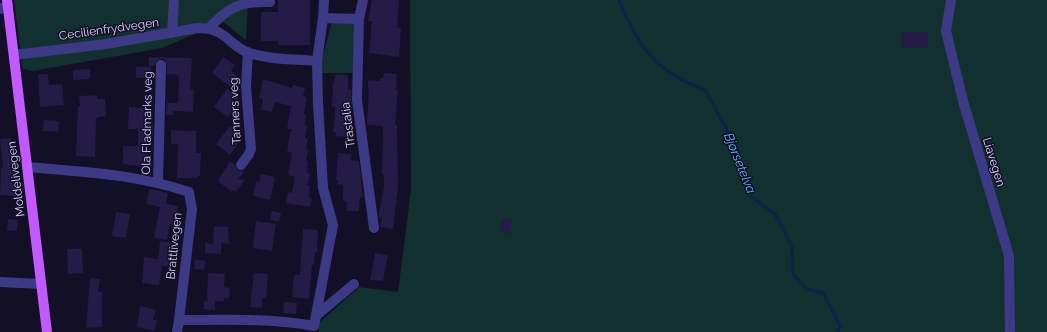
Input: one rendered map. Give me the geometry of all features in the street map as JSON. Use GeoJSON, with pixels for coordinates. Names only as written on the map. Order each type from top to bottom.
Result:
{"type":"FeatureCollection","features":[{"type":"Feature","properties":{"kind":"main road","name":"Moldelivegen"},"geometry":{"type":"LineString","coordinates":[[5,4],[14,55],[47,332]]}},
{"type":"Feature","properties":{"kind":"street"},"geometry":{"type":"LineString","coordinates":[[172,33],[174,0]]}},
{"type":"Feature","properties":{"kind":"street"},"geometry":{"type":"LineString","coordinates":[[177,332],[179,320],[241,319],[294,323],[314,329],[333,225],[323,188],[317,61],[324,18],[324,0]]}},
{"type":"Feature","properties":{"kind":"street","name":"Trastalia"},"geometry":{"type":"LineString","coordinates":[[363,0],[359,19],[357,100],[374,228]]}},
{"type":"Feature","properties":{"kind":"street","name":"Liavegen"},"geometry":{"type":"LineString","coordinates":[[951,0],[946,31],[963,101],[1009,256],[1010,332]]}},
{"type":"Feature","properties":{"kind":"street"},"geometry":{"type":"LineString","coordinates":[[270,2],[244,3],[227,11],[209,28],[224,35],[248,52],[268,57],[317,61]]}},
{"type":"Feature","properties":{"kind":"street"},"geometry":{"type":"LineString","coordinates":[[324,18],[359,19]]}},
{"type":"Feature","properties":{"kind":"street","name":"Cecilienfrydvegen"},"geometry":{"type":"LineString","coordinates":[[14,55],[106,44],[209,28]]}},
{"type":"Feature","properties":{"kind":"street","name":"Tanners veg"},"geometry":{"type":"LineString","coordinates":[[241,165],[250,154],[251,149],[246,86],[248,52]]}},
{"type":"Feature","properties":{"kind":"street","name":"Ola Fladmarks veg"},"geometry":{"type":"LineString","coordinates":[[158,182],[162,65]]}},
{"type":"Feature","properties":{"kind":"street","name":"Brattlivegen"},"geometry":{"type":"LineString","coordinates":[[28,167],[115,174],[158,182],[189,192],[192,209],[179,320]]}},
{"type":"Feature","properties":{"kind":"street"},"geometry":{"type":"LineString","coordinates":[[0,282],[41,284]]}},
{"type":"Feature","properties":{"kind":"street"},"geometry":{"type":"LineString","coordinates":[[317,315],[354,284]]}},
{"type":"Feature","properties":{"kind":"green space"},"geometry":{"type":"Polygon","coordinates":[[[14,0],[248,0],[246,40],[223,22],[162,48],[33,71],[23,69],[14,0]]]}},
{"type":"Feature","properties":{"kind":"green space"},"geometry":{"type":"Polygon","coordinates":[[[410,0],[1047,0],[1047,332],[319,332],[319,323],[359,287],[398,292],[411,190],[410,0]]]}},
{"type":"Feature","properties":{"kind":"green space"},"geometry":{"type":"Polygon","coordinates":[[[332,22],[355,23],[355,73],[321,73],[321,62],[332,22]]]}},
{"type":"Feature","properties":{"kind":"building"},"geometry":{"type":"Polygon","coordinates":[[[278,0],[310,0],[310,45],[278,45],[278,41],[261,41],[261,12],[278,12],[278,0]]]}},
{"type":"Feature","properties":{"kind":"building"},"geometry":{"type":"Polygon","coordinates":[[[372,0],[399,0],[397,27],[401,28],[399,57],[369,53],[372,21],[368,21],[372,0]]]}},
{"type":"Feature","properties":{"kind":"building"},"geometry":{"type":"Polygon","coordinates":[[[928,32],[928,47],[901,48],[901,33],[928,32]]]}},
{"type":"Feature","properties":{"kind":"building"},"geometry":{"type":"Polygon","coordinates":[[[149,57],[192,58],[190,89],[194,89],[193,112],[173,111],[173,115],[166,115],[167,103],[178,103],[178,75],[167,74],[167,65],[164,59],[158,60],[154,66],[149,66],[149,57]]]}},
{"type":"Feature","properties":{"kind":"building"},"geometry":{"type":"Polygon","coordinates":[[[223,57],[235,65],[231,70],[239,79],[232,88],[212,73],[223,57]]]}},
{"type":"Feature","properties":{"kind":"building"},"geometry":{"type":"Polygon","coordinates":[[[136,67],[151,67],[151,78],[136,78],[136,67]]]}},
{"type":"Feature","properties":{"kind":"building"},"geometry":{"type":"Polygon","coordinates":[[[90,69],[90,79],[73,80],[73,70],[90,69]]]}},
{"type":"Feature","properties":{"kind":"building"},"geometry":{"type":"Polygon","coordinates":[[[384,73],[397,74],[396,89],[398,90],[395,125],[397,125],[398,186],[393,229],[380,227],[382,217],[379,217],[384,187],[384,175],[382,175],[383,126],[367,125],[368,80],[380,81],[380,78],[383,78],[384,73]]]}},
{"type":"Feature","properties":{"kind":"building"},"geometry":{"type":"Polygon","coordinates":[[[38,74],[48,74],[49,85],[62,84],[64,105],[40,107],[38,74]]]}},
{"type":"Feature","properties":{"kind":"building"},"geometry":{"type":"Polygon","coordinates":[[[336,74],[348,75],[348,89],[351,90],[352,111],[350,111],[349,137],[335,136],[336,132],[333,132],[335,107],[332,107],[333,85],[336,74]]]}},
{"type":"Feature","properties":{"kind":"building"},"geometry":{"type":"Polygon","coordinates":[[[263,79],[292,88],[293,85],[305,88],[303,96],[307,97],[304,114],[306,114],[305,125],[307,126],[305,138],[308,138],[306,161],[308,161],[307,173],[310,173],[307,185],[310,185],[309,197],[312,199],[310,207],[286,203],[288,192],[292,193],[295,177],[288,175],[292,153],[287,151],[291,129],[287,129],[291,106],[275,102],[272,112],[261,110],[263,99],[259,98],[263,79]]]}},
{"type":"Feature","properties":{"kind":"building"},"geometry":{"type":"Polygon","coordinates":[[[227,89],[239,97],[234,105],[236,106],[228,117],[214,107],[227,89]]]}},
{"type":"Feature","properties":{"kind":"building"},"geometry":{"type":"Polygon","coordinates":[[[97,95],[97,99],[105,99],[106,116],[98,117],[96,119],[95,157],[76,156],[78,106],[80,106],[79,96],[97,95]]]}},
{"type":"Feature","properties":{"kind":"building"},"geometry":{"type":"Polygon","coordinates":[[[129,107],[144,108],[144,123],[153,123],[153,135],[149,135],[149,147],[147,146],[144,166],[123,164],[123,146],[138,146],[138,129],[128,129],[129,107]]]}},
{"type":"Feature","properties":{"kind":"building"},"geometry":{"type":"Polygon","coordinates":[[[44,120],[59,121],[58,132],[43,131],[44,120]]]}},
{"type":"Feature","properties":{"kind":"building"},"geometry":{"type":"Polygon","coordinates":[[[230,126],[241,134],[236,142],[238,143],[230,155],[216,144],[230,126]]]}},
{"type":"Feature","properties":{"kind":"building"},"geometry":{"type":"Polygon","coordinates":[[[171,130],[196,131],[196,153],[201,153],[200,176],[198,176],[198,178],[177,178],[178,144],[171,144],[171,130]]]}},
{"type":"Feature","properties":{"kind":"building"},"geometry":{"type":"Polygon","coordinates":[[[11,138],[12,160],[14,160],[15,174],[17,174],[15,196],[0,195],[1,168],[3,168],[0,139],[11,138]]]}},
{"type":"Feature","properties":{"kind":"building"},"geometry":{"type":"Polygon","coordinates":[[[338,153],[352,154],[351,160],[359,161],[363,197],[360,197],[359,211],[347,211],[346,201],[343,201],[343,185],[337,184],[338,180],[336,180],[338,153]]]}},
{"type":"Feature","properties":{"kind":"building"},"geometry":{"type":"Polygon","coordinates":[[[230,161],[235,165],[237,170],[244,172],[238,179],[245,180],[236,192],[233,190],[232,192],[218,181],[230,161]]]}},
{"type":"Feature","properties":{"kind":"building"},"geometry":{"type":"Polygon","coordinates":[[[261,174],[275,177],[270,200],[253,196],[256,181],[259,183],[261,174]]]}},
{"type":"Feature","properties":{"kind":"building"},"geometry":{"type":"Polygon","coordinates":[[[149,189],[168,193],[166,204],[178,206],[175,225],[170,224],[167,240],[154,238],[160,207],[147,204],[149,189]]]}},
{"type":"Feature","properties":{"kind":"building"},"geometry":{"type":"Polygon","coordinates":[[[272,211],[281,213],[279,222],[270,220],[272,211]]]}},
{"type":"Feature","properties":{"kind":"building"},"geometry":{"type":"Polygon","coordinates":[[[116,212],[130,214],[126,238],[112,236],[116,212]]]}},
{"type":"Feature","properties":{"kind":"building"},"geometry":{"type":"Polygon","coordinates":[[[502,218],[512,220],[509,234],[499,231],[502,218]]]}},
{"type":"Feature","properties":{"kind":"building"},"geometry":{"type":"Polygon","coordinates":[[[8,219],[18,220],[17,231],[7,230],[8,219]]]}},
{"type":"Feature","properties":{"kind":"building"},"geometry":{"type":"Polygon","coordinates":[[[256,221],[276,224],[272,251],[253,248],[256,221]]]}},
{"type":"Feature","properties":{"kind":"building"},"geometry":{"type":"Polygon","coordinates":[[[214,226],[228,227],[229,244],[221,243],[221,254],[205,253],[205,243],[213,244],[214,226]]]}},
{"type":"Feature","properties":{"kind":"building"},"geometry":{"type":"Polygon","coordinates":[[[303,229],[318,230],[317,252],[315,252],[314,265],[312,265],[309,299],[292,297],[294,275],[300,275],[303,229]]]}},
{"type":"Feature","properties":{"kind":"building"},"geometry":{"type":"Polygon","coordinates":[[[160,241],[174,243],[172,267],[162,266],[159,285],[142,283],[144,257],[158,259],[160,241]]]}},
{"type":"Feature","properties":{"kind":"building"},"geometry":{"type":"Polygon","coordinates":[[[67,249],[82,249],[83,273],[68,274],[67,249]]]}},
{"type":"Feature","properties":{"kind":"building"},"geometry":{"type":"Polygon","coordinates":[[[375,253],[388,255],[383,281],[370,280],[375,253]]]}},
{"type":"Feature","properties":{"kind":"building"},"geometry":{"type":"Polygon","coordinates":[[[195,259],[205,261],[204,270],[194,269],[195,259]]]}},
{"type":"Feature","properties":{"kind":"building"},"geometry":{"type":"Polygon","coordinates":[[[208,273],[225,274],[224,287],[230,288],[229,298],[224,298],[224,301],[215,301],[215,310],[204,309],[204,301],[207,301],[208,273]]]}},
{"type":"Feature","properties":{"kind":"building"},"geometry":{"type":"Polygon","coordinates":[[[254,273],[268,274],[266,298],[262,298],[262,308],[250,307],[254,273]]]}},
{"type":"Feature","properties":{"kind":"building"},"geometry":{"type":"Polygon","coordinates":[[[90,278],[100,279],[98,292],[102,292],[102,327],[86,328],[90,278]]]}},
{"type":"Feature","properties":{"kind":"building"},"geometry":{"type":"Polygon","coordinates":[[[284,302],[297,303],[296,314],[283,313],[284,302]]]}},
{"type":"Feature","properties":{"kind":"building"},"geometry":{"type":"Polygon","coordinates":[[[140,306],[156,310],[153,320],[157,320],[154,331],[137,327],[140,306]]]}},
{"type":"Feature","properties":{"kind":"waterway","name":"Bjørsetelva"},"geometry":{"type":"LineString","coordinates":[[619,0],[626,17],[651,56],[661,66],[674,75],[705,90],[726,128],[753,198],[775,214],[792,247],[793,274],[807,289],[823,293],[841,327],[836,332]]}}]}
